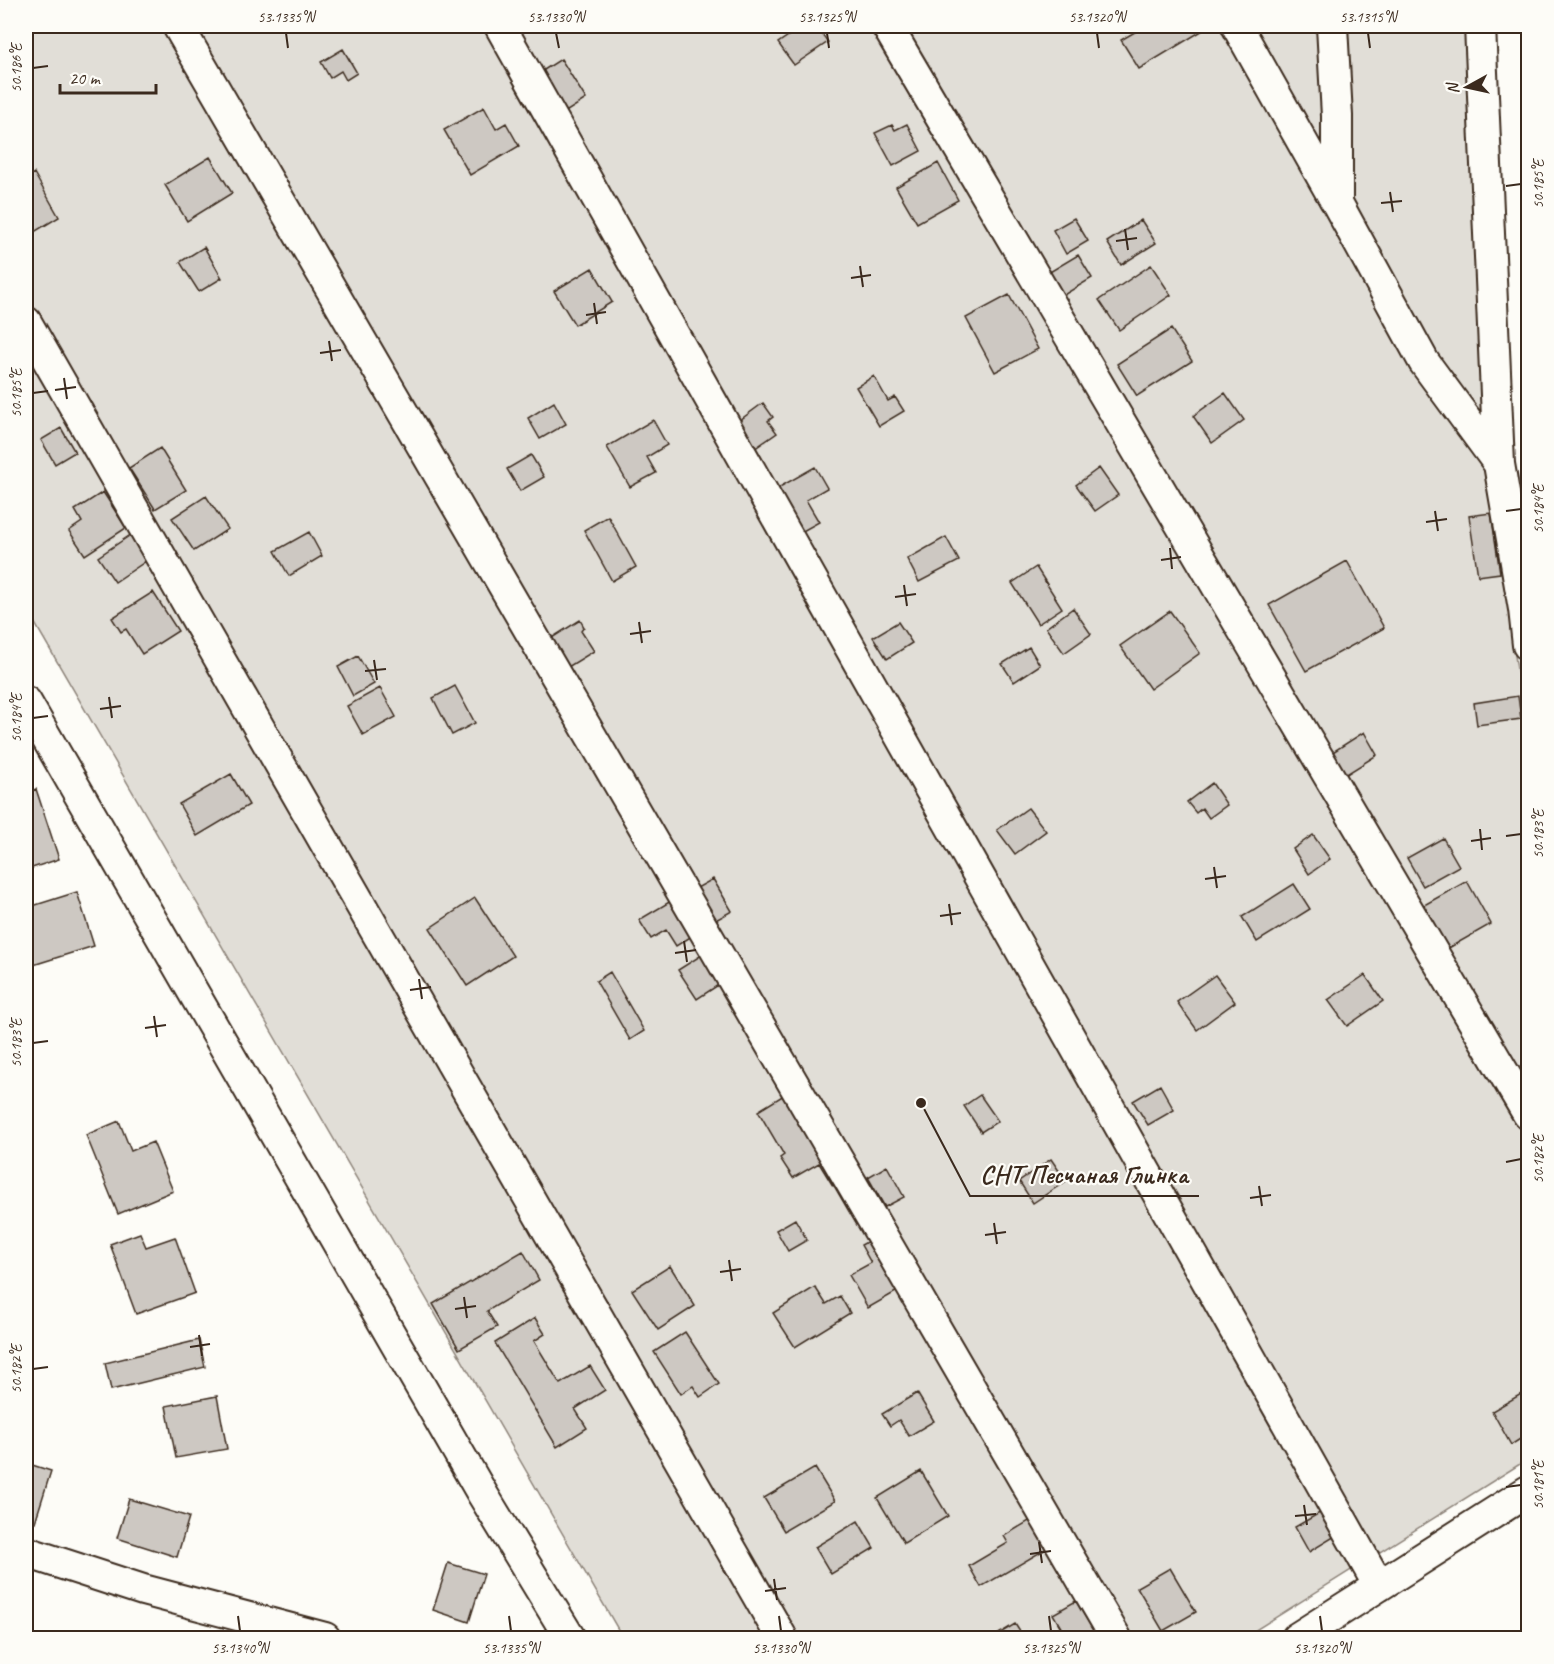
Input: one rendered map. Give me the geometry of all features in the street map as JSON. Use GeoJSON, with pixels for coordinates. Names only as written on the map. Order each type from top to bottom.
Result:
{"type":"FeatureCollection","features":[{"type":"Feature","properties":{"kind":"street"},"geometry":{"type":"LineString","coordinates":[[178,26],[1116,1638]]}},
{"type":"Feature","properties":{"kind":"street"},"geometry":{"type":"LineString","coordinates":[[500,26],[1379,1586]]}},
{"type":"Feature","properties":{"kind":"street"},"geometry":{"type":"LineString","coordinates":[[887,26],[1528,1114]]}},
{"type":"Feature","properties":{"kind":"street"},"geometry":{"type":"LineString","coordinates":[[1237,26],[1424,362],[1499,464]]}},
{"type":"Feature","properties":{"kind":"street"},"geometry":{"type":"LineString","coordinates":[[1332,26],[1337,116],[1337,203]]}},
{"type":"Feature","properties":{"kind":"street"},"geometry":{"type":"LineString","coordinates":[[1480,26],[1499,464],[1528,645]]}},
{"type":"Feature","properties":{"kind":"street"},"geometry":{"type":"LineString","coordinates":[[26,322],[782,1638]]}},
{"type":"Feature","properties":{"kind":"street"},"geometry":{"type":"LineString","coordinates":[[26,702],[477,1485],[570,1638]]}},
{"type":"Feature","properties":{"kind":"street"},"geometry":{"type":"LineString","coordinates":[[1297,1638],[1528,1491]]}},
{"type":"Feature","properties":{"kind":"street"},"geometry":{"type":"LineString","coordinates":[[26,1552],[143,1590],[326,1638]]}},
{"type":"Feature","properties":{"kind":"shaded area"},"geometry":{"type":"Polygon","coordinates":[[[26,26],[1466,26],[1489,475],[1528,746],[1528,1459],[1243,1638],[623,1638],[26,608],[26,26]]]}},
{"type":"Feature","properties":{"kind":"building"},"geometry":{"type":"Polygon","coordinates":[[[803,26],[816,26],[828,42],[794,65],[778,43],[803,26]]]}},
{"type":"Feature","properties":{"kind":"building"},"geometry":{"type":"Polygon","coordinates":[[[1145,26],[1210,26],[1139,69],[1121,40],[1145,26]]]}},
{"type":"Feature","properties":{"kind":"building"},"geometry":{"type":"Polygon","coordinates":[[[343,49],[357,73],[346,80],[341,71],[330,78],[321,62],[343,49]]]}},
{"type":"Feature","properties":{"kind":"building"},"geometry":{"type":"Polygon","coordinates":[[[561,59],[586,99],[561,115],[536,75],[561,59]]]}},
{"type":"Feature","properties":{"kind":"building"},"geometry":{"type":"Polygon","coordinates":[[[484,107],[496,129],[506,123],[519,146],[470,175],[444,130],[484,107]]]}},
{"type":"Feature","properties":{"kind":"building"},"geometry":{"type":"Polygon","coordinates":[[[907,124],[921,151],[893,166],[875,133],[892,125],[895,130],[907,124]]]}},
{"type":"Feature","properties":{"kind":"building"},"geometry":{"type":"Polygon","coordinates":[[[210,157],[232,193],[187,221],[165,185],[210,157]]]}},
{"type":"Feature","properties":{"kind":"building"},"geometry":{"type":"Polygon","coordinates":[[[938,163],[958,200],[917,223],[896,187],[938,163]]]}},
{"type":"Feature","properties":{"kind":"building"},"geometry":{"type":"Polygon","coordinates":[[[34,173],[59,217],[26,237],[26,178],[34,173]]]}},
{"type":"Feature","properties":{"kind":"building"},"geometry":{"type":"Polygon","coordinates":[[[1074,218],[1088,241],[1066,254],[1053,230],[1074,218]]]}},
{"type":"Feature","properties":{"kind":"building"},"geometry":{"type":"Polygon","coordinates":[[[1141,220],[1156,243],[1121,265],[1107,242],[1141,220]]]}},
{"type":"Feature","properties":{"kind":"building"},"geometry":{"type":"Polygon","coordinates":[[[204,247],[222,278],[199,292],[180,262],[204,247]]]}},
{"type":"Feature","properties":{"kind":"building"},"geometry":{"type":"Polygon","coordinates":[[[1078,255],[1092,278],[1057,299],[1043,276],[1078,255]]]}},
{"type":"Feature","properties":{"kind":"building"},"geometry":{"type":"Polygon","coordinates":[[[1151,265],[1171,295],[1119,330],[1099,300],[1151,265]]]}},
{"type":"Feature","properties":{"kind":"building"},"geometry":{"type":"Polygon","coordinates":[[[592,268],[612,302],[575,325],[554,291],[592,268]]]}},
{"type":"Feature","properties":{"kind":"building"},"geometry":{"type":"Polygon","coordinates":[[[1009,295],[1038,349],[995,372],[966,318],[1009,295]]]}},
{"type":"Feature","properties":{"kind":"building"},"geometry":{"type":"Polygon","coordinates":[[[1171,329],[1192,361],[1137,396],[1117,364],[1171,329]]]}},
{"type":"Feature","properties":{"kind":"building"},"geometry":{"type":"Polygon","coordinates":[[[874,376],[888,401],[895,397],[904,411],[879,426],[856,387],[874,376]]]}},
{"type":"Feature","properties":{"kind":"building"},"geometry":{"type":"Polygon","coordinates":[[[1225,393],[1244,420],[1212,443],[1193,416],[1225,393]]]}},
{"type":"Feature","properties":{"kind":"building"},"geometry":{"type":"Polygon","coordinates":[[[554,402],[566,424],[540,439],[528,418],[554,402]]]}},
{"type":"Feature","properties":{"kind":"building"},"geometry":{"type":"Polygon","coordinates":[[[763,403],[773,417],[768,421],[777,433],[754,449],[736,423],[763,403]]]}},
{"type":"Feature","properties":{"kind":"building"},"geometry":{"type":"Polygon","coordinates":[[[653,420],[667,445],[647,457],[656,473],[630,487],[607,447],[653,420]]]}},
{"type":"Feature","properties":{"kind":"building"},"geometry":{"type":"Polygon","coordinates":[[[61,428],[75,452],[55,464],[41,440],[61,428]]]}},
{"type":"Feature","properties":{"kind":"building"},"geometry":{"type":"Polygon","coordinates":[[[160,448],[186,490],[155,509],[129,468],[160,448]]]}},
{"type":"Feature","properties":{"kind":"building"},"geometry":{"type":"Polygon","coordinates":[[[531,455],[544,477],[520,491],[507,469],[531,455]]]}},
{"type":"Feature","properties":{"kind":"building"},"geometry":{"type":"Polygon","coordinates":[[[815,467],[827,488],[806,500],[819,522],[801,532],[776,489],[815,467]]]}},
{"type":"Feature","properties":{"kind":"building"},"geometry":{"type":"Polygon","coordinates":[[[1099,468],[1118,495],[1095,511],[1076,485],[1099,468]]]}},
{"type":"Feature","properties":{"kind":"building"},"geometry":{"type":"Polygon","coordinates":[[[103,492],[126,528],[85,555],[69,531],[82,522],[75,510],[103,492]]]}},
{"type":"Feature","properties":{"kind":"building"},"geometry":{"type":"Polygon","coordinates":[[[206,496],[228,529],[194,551],[172,518],[206,496]]]}},
{"type":"Feature","properties":{"kind":"building"},"geometry":{"type":"Polygon","coordinates":[[[1491,513],[1500,573],[1478,576],[1469,516],[1491,513]]]}},
{"type":"Feature","properties":{"kind":"building"},"geometry":{"type":"Polygon","coordinates":[[[608,516],[636,567],[612,581],[584,530],[608,516]]]}},
{"type":"Feature","properties":{"kind":"building"},"geometry":{"type":"Polygon","coordinates":[[[309,532],[322,556],[289,576],[275,551],[309,532]]]}},
{"type":"Feature","properties":{"kind":"building"},"geometry":{"type":"Polygon","coordinates":[[[132,534],[149,559],[115,582],[98,557],[132,534]]]}},
{"type":"Feature","properties":{"kind":"building"},"geometry":{"type":"Polygon","coordinates":[[[946,537],[959,561],[919,582],[907,559],[946,537]]]}},
{"type":"Feature","properties":{"kind":"building"},"geometry":{"type":"Polygon","coordinates":[[[1347,561],[1384,628],[1306,671],[1269,605],[1347,561]]]}},
{"type":"Feature","properties":{"kind":"building"},"geometry":{"type":"Polygon","coordinates":[[[1036,567],[1062,608],[1038,624],[1012,583],[1036,567]]]}},
{"type":"Feature","properties":{"kind":"building"},"geometry":{"type":"Polygon","coordinates":[[[153,592],[178,631],[142,654],[126,629],[121,632],[112,618],[153,592]]]}},
{"type":"Feature","properties":{"kind":"building"},"geometry":{"type":"Polygon","coordinates":[[[1073,608],[1091,634],[1064,653],[1046,628],[1073,608]]]}},
{"type":"Feature","properties":{"kind":"building"},"geometry":{"type":"Polygon","coordinates":[[[1170,611],[1200,653],[1150,689],[1120,646],[1170,611]]]}},
{"type":"Feature","properties":{"kind":"building"},"geometry":{"type":"Polygon","coordinates":[[[580,620],[584,627],[581,631],[594,651],[568,667],[550,639],[580,620]]]}},
{"type":"Feature","properties":{"kind":"building"},"geometry":{"type":"Polygon","coordinates":[[[898,622],[912,643],[887,659],[873,637],[898,622]]]}},
{"type":"Feature","properties":{"kind":"building"},"geometry":{"type":"Polygon","coordinates":[[[1029,647],[1040,665],[1014,682],[1002,664],[1029,647]]]}},
{"type":"Feature","properties":{"kind":"building"},"geometry":{"type":"Polygon","coordinates":[[[358,656],[374,684],[353,696],[338,667],[358,656]]]}},
{"type":"Feature","properties":{"kind":"building"},"geometry":{"type":"Polygon","coordinates":[[[455,686],[475,723],[452,735],[433,698],[455,686]]]}},
{"type":"Feature","properties":{"kind":"building"},"geometry":{"type":"Polygon","coordinates":[[[380,688],[396,717],[363,735],[347,706],[380,688]]]}},
{"type":"Feature","properties":{"kind":"building"},"geometry":{"type":"Polygon","coordinates":[[[1518,696],[1521,719],[1477,725],[1474,703],[1518,696]]]}},
{"type":"Feature","properties":{"kind":"building"},"geometry":{"type":"Polygon","coordinates":[[[1364,732],[1377,755],[1342,777],[1328,755],[1364,732]]]}},
{"type":"Feature","properties":{"kind":"building"},"geometry":{"type":"Polygon","coordinates":[[[231,774],[249,805],[197,836],[179,804],[231,774]]]}},
{"type":"Feature","properties":{"kind":"building"},"geometry":{"type":"Polygon","coordinates":[[[1212,783],[1227,805],[1209,818],[1202,808],[1196,813],[1187,802],[1212,783]]]}},
{"type":"Feature","properties":{"kind":"building"},"geometry":{"type":"Polygon","coordinates":[[[36,789],[59,859],[26,870],[26,793],[36,789]]]}},
{"type":"Feature","properties":{"kind":"building"},"geometry":{"type":"Polygon","coordinates":[[[1028,808],[1046,831],[1015,854],[997,830],[1028,808]]]}},
{"type":"Feature","properties":{"kind":"building"},"geometry":{"type":"Polygon","coordinates":[[[1313,835],[1330,859],[1309,874],[1293,849],[1313,835]]]}},
{"type":"Feature","properties":{"kind":"building"},"geometry":{"type":"Polygon","coordinates":[[[1443,838],[1459,866],[1423,886],[1407,858],[1443,838]]]}},
{"type":"Feature","properties":{"kind":"building"},"geometry":{"type":"Polygon","coordinates":[[[713,879],[732,911],[714,921],[695,889],[713,879]]]}},
{"type":"Feature","properties":{"kind":"building"},"geometry":{"type":"Polygon","coordinates":[[[1467,881],[1491,924],[1447,949],[1417,909],[1467,881]]]}},
{"type":"Feature","properties":{"kind":"building"},"geometry":{"type":"Polygon","coordinates":[[[1294,884],[1310,909],[1257,942],[1242,917],[1294,884]]]}},
{"type":"Feature","properties":{"kind":"building"},"geometry":{"type":"Polygon","coordinates":[[[77,892],[94,946],[30,966],[26,951],[26,908],[77,892]]]}},
{"type":"Feature","properties":{"kind":"building"},"geometry":{"type":"Polygon","coordinates":[[[475,898],[513,956],[467,986],[430,928],[475,898]]]}},
{"type":"Feature","properties":{"kind":"building"},"geometry":{"type":"Polygon","coordinates":[[[676,898],[697,933],[676,946],[666,930],[651,939],[639,920],[676,898]]]}},
{"type":"Feature","properties":{"kind":"building"},"geometry":{"type":"Polygon","coordinates":[[[708,951],[726,980],[697,999],[678,970],[708,951]]]}},
{"type":"Feature","properties":{"kind":"building"},"geometry":{"type":"Polygon","coordinates":[[[610,972],[644,1031],[630,1040],[596,981],[610,972]]]}},
{"type":"Feature","properties":{"kind":"building"},"geometry":{"type":"Polygon","coordinates":[[[1215,975],[1235,1002],[1197,1030],[1177,1002],[1215,975]]]}},
{"type":"Feature","properties":{"kind":"building"},"geometry":{"type":"Polygon","coordinates":[[[1365,975],[1383,1001],[1347,1026],[1328,1000],[1365,975]]]}},
{"type":"Feature","properties":{"kind":"building"},"geometry":{"type":"Polygon","coordinates":[[[1160,1085],[1174,1110],[1148,1125],[1133,1101],[1160,1085]]]}},
{"type":"Feature","properties":{"kind":"building"},"geometry":{"type":"Polygon","coordinates":[[[792,1090],[844,1179],[833,1186],[819,1163],[793,1178],[780,1158],[784,1155],[758,1111],[792,1090]]]}},
{"type":"Feature","properties":{"kind":"building"},"geometry":{"type":"Polygon","coordinates":[[[980,1095],[998,1121],[981,1132],[964,1106],[980,1095]]]}},
{"type":"Feature","properties":{"kind":"building"},"geometry":{"type":"Polygon","coordinates":[[[119,1121],[131,1151],[153,1142],[173,1191],[118,1214],[86,1135],[119,1121]]]}},
{"type":"Feature","properties":{"kind":"building"},"geometry":{"type":"Polygon","coordinates":[[[1051,1159],[1066,1181],[1033,1203],[1019,1181],[1051,1159]]]}},
{"type":"Feature","properties":{"kind":"building"},"geometry":{"type":"Polygon","coordinates":[[[887,1166],[904,1197],[885,1207],[868,1177],[887,1166]]]}},
{"type":"Feature","properties":{"kind":"building"},"geometry":{"type":"Polygon","coordinates":[[[795,1219],[807,1240],[788,1251],[776,1230],[795,1219]]]}},
{"type":"Feature","properties":{"kind":"building"},"geometry":{"type":"Polygon","coordinates":[[[140,1233],[146,1247],[175,1237],[195,1293],[136,1314],[110,1244],[140,1233]]]}},
{"type":"Feature","properties":{"kind":"building"},"geometry":{"type":"Polygon","coordinates":[[[872,1239],[908,1285],[868,1308],[849,1275],[871,1263],[861,1245],[872,1239]]]}},
{"type":"Feature","properties":{"kind":"building"},"geometry":{"type":"Polygon","coordinates":[[[523,1251],[539,1280],[487,1311],[497,1327],[459,1349],[433,1304],[523,1251]]]}},
{"type":"Feature","properties":{"kind":"building"},"geometry":{"type":"Polygon","coordinates":[[[670,1266],[695,1306],[658,1330],[632,1290],[670,1266]]]}},
{"type":"Feature","properties":{"kind":"building"},"geometry":{"type":"Polygon","coordinates":[[[815,1287],[826,1304],[840,1296],[850,1313],[795,1347],[773,1313],[815,1287]]]}},
{"type":"Feature","properties":{"kind":"building"},"geometry":{"type":"Polygon","coordinates":[[[535,1318],[545,1334],[534,1341],[560,1384],[590,1366],[605,1390],[575,1409],[587,1428],[557,1447],[495,1343],[535,1318]]]}},
{"type":"Feature","properties":{"kind":"building"},"geometry":{"type":"Polygon","coordinates":[[[685,1332],[719,1384],[700,1397],[693,1386],[681,1394],[654,1352],[685,1332]]]}},
{"type":"Feature","properties":{"kind":"building"},"geometry":{"type":"Polygon","coordinates":[[[199,1340],[205,1367],[111,1390],[105,1363],[199,1340]]]}},
{"type":"Feature","properties":{"kind":"building"},"geometry":{"type":"Polygon","coordinates":[[[1528,1390],[1528,1434],[1511,1445],[1492,1411],[1528,1390]]]}},
{"type":"Feature","properties":{"kind":"building"},"geometry":{"type":"Polygon","coordinates":[[[917,1393],[934,1421],[909,1436],[899,1420],[890,1426],[882,1414],[917,1393]]]}},
{"type":"Feature","properties":{"kind":"building"},"geometry":{"type":"Polygon","coordinates":[[[217,1396],[227,1449],[176,1458],[166,1406],[217,1396]]]}},
{"type":"Feature","properties":{"kind":"building"},"geometry":{"type":"Polygon","coordinates":[[[26,1463],[51,1471],[35,1522],[26,1519],[26,1463]]]}},
{"type":"Feature","properties":{"kind":"building"},"geometry":{"type":"Polygon","coordinates":[[[815,1468],[835,1501],[784,1531],[764,1498],[815,1468]]]}},
{"type":"Feature","properties":{"kind":"building"},"geometry":{"type":"Polygon","coordinates":[[[921,1471],[948,1516],[904,1543],[877,1498],[921,1471]]]}},
{"type":"Feature","properties":{"kind":"building"},"geometry":{"type":"Polygon","coordinates":[[[129,1499],[189,1517],[177,1557],[117,1538],[129,1499]]]}},
{"type":"Feature","properties":{"kind":"building"},"geometry":{"type":"Polygon","coordinates":[[[1323,1511],[1337,1535],[1309,1552],[1295,1527],[1323,1511]]]}},
{"type":"Feature","properties":{"kind":"building"},"geometry":{"type":"Polygon","coordinates":[[[1034,1518],[1051,1546],[981,1587],[969,1566],[1008,1543],[1004,1536],[1034,1518]]]}},
{"type":"Feature","properties":{"kind":"building"},"geometry":{"type":"Polygon","coordinates":[[[858,1521],[874,1548],[831,1574],[815,1547],[858,1521]]]}},
{"type":"Feature","properties":{"kind":"building"},"geometry":{"type":"Polygon","coordinates":[[[448,1563],[484,1574],[469,1622],[433,1610],[448,1563]]]}},
{"type":"Feature","properties":{"kind":"building"},"geometry":{"type":"Polygon","coordinates":[[[1170,1568],[1196,1612],[1163,1631],[1137,1587],[1170,1568]]]}},
{"type":"Feature","properties":{"kind":"building"},"geometry":{"type":"Polygon","coordinates":[[[1076,1601],[1098,1638],[1067,1638],[1053,1614],[1076,1601]]]}},
{"type":"Feature","properties":{"kind":"building"},"geometry":{"type":"Polygon","coordinates":[[[1015,1624],[1024,1638],[992,1638],[1015,1624]]]}},
{"type":"Feature","properties":{"kind":"place","name":"СНТ Песчаная Глинка"},"geometry":{"type":"Point","coordinates":[921,1103]}}]}
